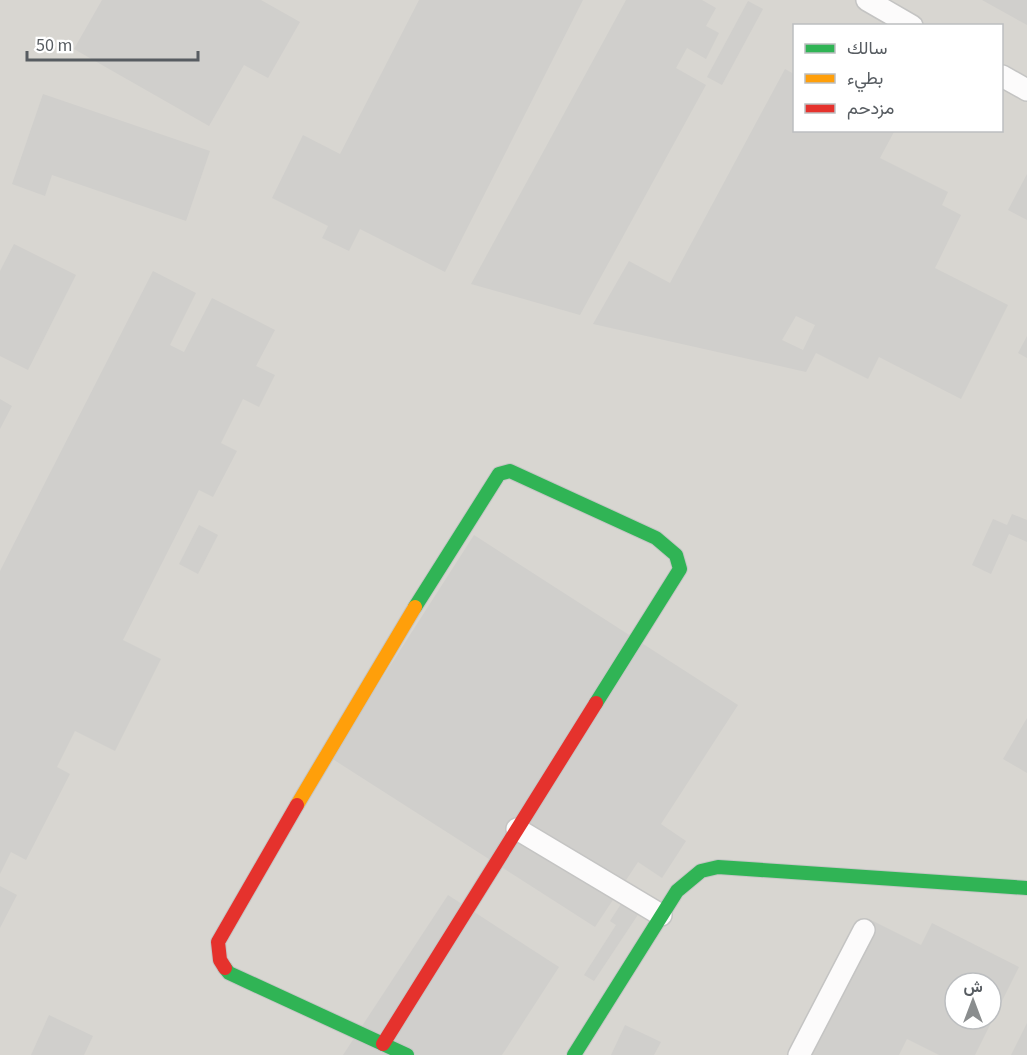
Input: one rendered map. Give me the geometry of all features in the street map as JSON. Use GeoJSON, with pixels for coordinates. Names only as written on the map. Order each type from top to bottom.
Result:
{"type":"FeatureCollection","features":[{"type":"Feature","properties":{"kind":"street"},"geometry":{"type":"LineString","coordinates":[[867,0],[909,24]]}},
{"type":"Feature","properties":{"kind":"street"},"geometry":{"type":"LineString","coordinates":[[1003,77],[1027,90]]}},
{"type":"Feature","properties":{"kind":"street"},"geometry":{"type":"LineString","coordinates":[[383,1044],[680,569],[676,555],[656,538],[510,471],[499,474],[493,481],[342,727],[218,942],[220,960],[229,973],[383,1044],[407,1055]]}},
{"type":"Feature","properties":{"kind":"street"},"geometry":{"type":"LineString","coordinates":[[518,829],[661,915]]}},
{"type":"Feature","properties":{"kind":"street"},"geometry":{"type":"LineString","coordinates":[[574,1055],[661,915],[688,880],[701,871],[718,867],[940,880],[1027,888]]}},
{"type":"Feature","properties":{"kind":"street"},"geometry":{"type":"LineString","coordinates":[[799,1055],[864,930]]}},
{"type":"Feature","properties":{"kind":"shaded area"},"geometry":{"type":"Polygon","coordinates":[[[0,0],[1027,0],[1027,1055],[0,1055],[0,0]]]}},
{"type":"Feature","properties":{"kind":"building"},"geometry":{"type":"Polygon","coordinates":[[[102,0],[261,0],[300,22],[268,78],[244,65],[209,126],[74,49],[102,0]]]}},
{"type":"Feature","properties":{"kind":"building"},"geometry":{"type":"Polygon","coordinates":[[[419,0],[583,0],[445,272],[360,229],[349,251],[322,238],[328,226],[272,198],[303,135],[340,154],[419,0]]]}},
{"type":"Feature","properties":{"kind":"building"},"geometry":{"type":"Polygon","coordinates":[[[626,0],[702,0],[716,8],[706,26],[719,33],[706,59],[687,48],[676,68],[706,85],[580,315],[471,284],[626,0]]]}},
{"type":"Feature","properties":{"kind":"building"},"geometry":{"type":"Polygon","coordinates":[[[982,0],[1027,0],[1027,25],[982,0]]]}},
{"type":"Feature","properties":{"kind":"building"},"geometry":{"type":"Polygon","coordinates":[[[748,1],[763,9],[722,85],[707,77],[748,1]]]}},
{"type":"Feature","properties":{"kind":"building"},"geometry":{"type":"Polygon","coordinates":[[[785,69],[793,73],[793,132],[894,132],[880,158],[948,192],[942,205],[961,215],[935,268],[1008,305],[961,399],[879,357],[868,379],[816,353],[806,372],[593,324],[629,261],[670,283],[785,69]],[[796,316],[782,340],[803,350],[815,325],[796,316]]]}},
{"type":"Feature","properties":{"kind":"building"},"geometry":{"type":"Polygon","coordinates":[[[43,94],[210,151],[186,221],[52,175],[45,196],[12,184],[43,94]]]}},
{"type":"Feature","properties":{"kind":"building"},"geometry":{"type":"Polygon","coordinates":[[[1027,174],[1027,220],[1008,210],[1027,174]]]}},
{"type":"Feature","properties":{"kind":"building"},"geometry":{"type":"Polygon","coordinates":[[[14,244],[76,275],[28,370],[0,356],[0,271],[14,244]]]}},
{"type":"Feature","properties":{"kind":"building"},"geometry":{"type":"Polygon","coordinates":[[[153,271],[196,293],[170,345],[184,352],[212,298],[275,330],[256,366],[275,375],[259,407],[243,399],[221,443],[237,451],[213,497],[199,490],[123,640],[161,659],[115,751],[75,731],[57,767],[70,774],[26,860],[11,852],[0,874],[0,571],[153,271]]]}},
{"type":"Feature","properties":{"kind":"building"},"geometry":{"type":"Polygon","coordinates":[[[1027,336],[1027,358],[1018,353],[1027,336]]]}},
{"type":"Feature","properties":{"kind":"building"},"geometry":{"type":"Polygon","coordinates":[[[0,399],[12,406],[0,429],[0,399]]]}},
{"type":"Feature","properties":{"kind":"building"},"geometry":{"type":"Polygon","coordinates":[[[1012,514],[1027,520],[1027,542],[1009,534],[991,574],[972,565],[993,519],[1007,525],[1012,514]]]}},
{"type":"Feature","properties":{"kind":"building"},"geometry":{"type":"Polygon","coordinates":[[[199,525],[218,535],[198,574],[179,564],[199,525]]]}},
{"type":"Feature","properties":{"kind":"building"},"geometry":{"type":"Polygon","coordinates":[[[474,535],[738,705],[661,824],[686,841],[662,878],[638,862],[595,927],[331,758],[474,535]]]}},
{"type":"Feature","properties":{"kind":"building"},"geometry":{"type":"Polygon","coordinates":[[[1027,718],[1027,773],[1003,759],[1027,718]]]}},
{"type":"Feature","properties":{"kind":"building"},"geometry":{"type":"Polygon","coordinates":[[[0,886],[17,895],[0,928],[0,886]]]}},
{"type":"Feature","properties":{"kind":"building"},"geometry":{"type":"Polygon","coordinates":[[[632,887],[649,898],[594,981],[584,975],[616,925],[610,921],[632,887]]]}},
{"type":"Feature","properties":{"kind":"building"},"geometry":{"type":"Polygon","coordinates":[[[448,895],[559,967],[502,1055],[343,1055],[448,895]]]}},
{"type":"Feature","properties":{"kind":"building"},"geometry":{"type":"Polygon","coordinates":[[[873,921],[921,945],[932,923],[1019,967],[1003,999],[1003,971],[943,971],[943,1031],[987,1031],[975,1055],[939,1055],[907,1039],[899,1055],[805,1055],[873,921]]]}},
{"type":"Feature","properties":{"kind":"building"},"geometry":{"type":"Polygon","coordinates":[[[49,1015],[93,1036],[84,1055],[31,1055],[49,1015]]]}},
{"type":"Feature","properties":{"kind":"building"},"geometry":{"type":"Polygon","coordinates":[[[1027,1023],[1027,1055],[1011,1055],[1027,1023]]]}},
{"type":"Feature","properties":{"kind":"building"},"geometry":{"type":"Polygon","coordinates":[[[625,1025],[661,1042],[654,1055],[611,1055],[625,1025]]]}},
{"type":"Feature","properties":{"kind":"traffic: fast"},"geometry":{"type":"LineString","coordinates":[[415,607],[499,474],[510,471],[656,538],[676,555],[680,569],[596,703]]}},
{"type":"Feature","properties":{"kind":"traffic: fast"},"geometry":{"type":"LineString","coordinates":[[574,1055],[677,891],[701,871],[718,867],[1027,888]]}},
{"type":"Feature","properties":{"kind":"traffic: fast"},"geometry":{"type":"LineString","coordinates":[[225,968],[229,973],[407,1055]]}},
{"type":"Feature","properties":{"kind":"traffic: slow"},"geometry":{"type":"LineString","coordinates":[[297,805],[415,607]]}},
{"type":"Feature","properties":{"kind":"traffic: jam"},"geometry":{"type":"LineString","coordinates":[[383,1044],[596,703]]}},
{"type":"Feature","properties":{"kind":"traffic: jam"},"geometry":{"type":"LineString","coordinates":[[225,968],[220,960],[218,942],[297,805]]}}]}
